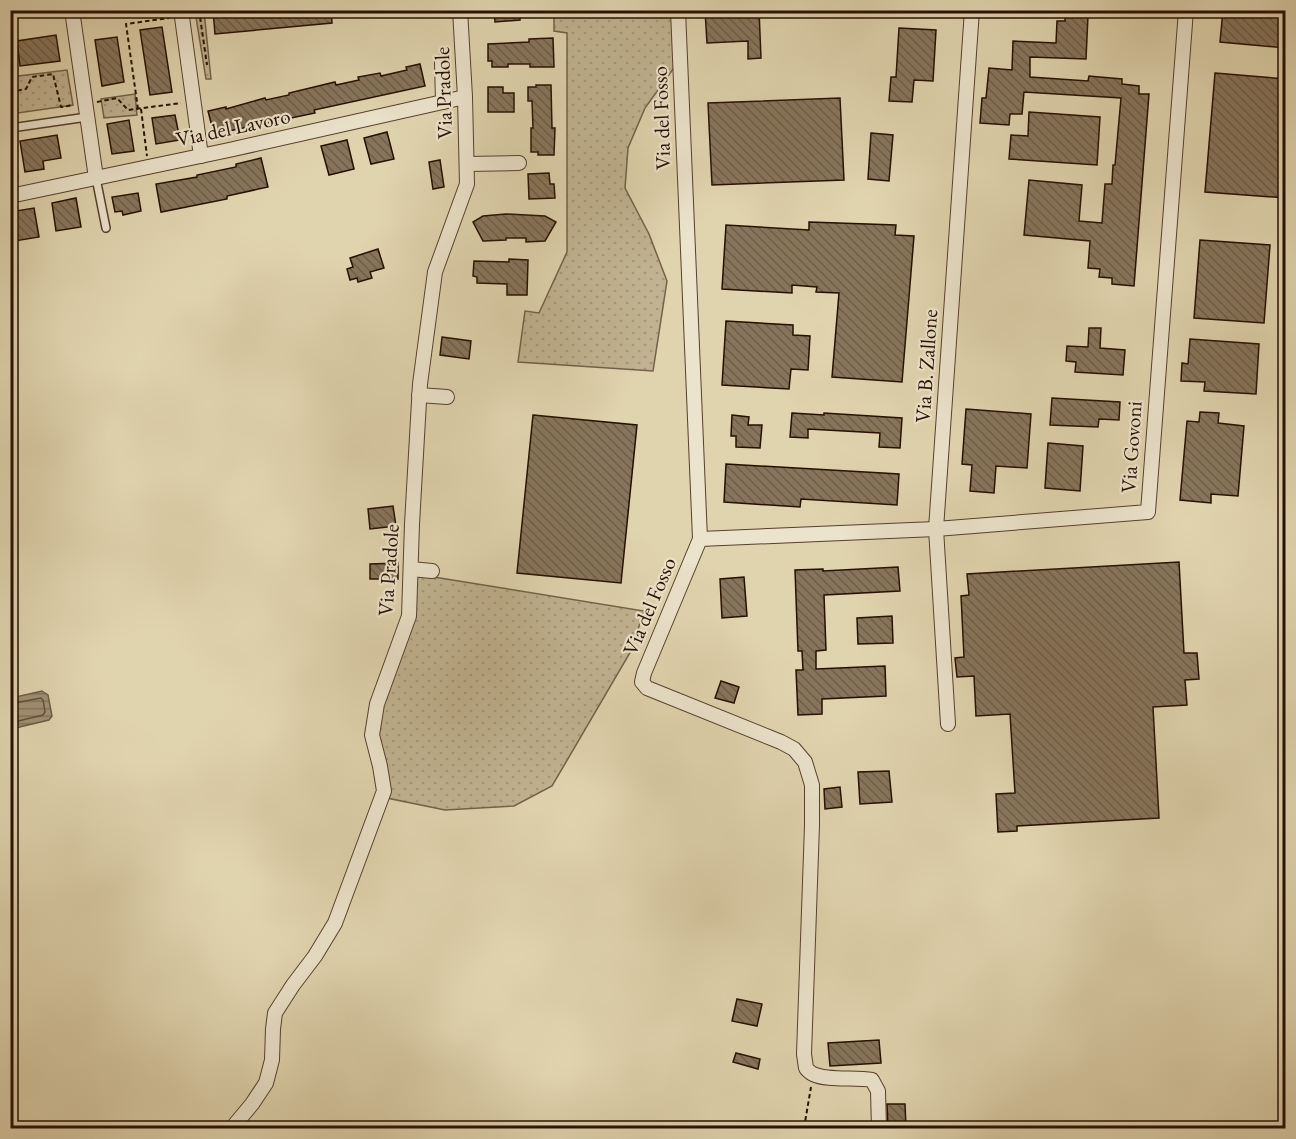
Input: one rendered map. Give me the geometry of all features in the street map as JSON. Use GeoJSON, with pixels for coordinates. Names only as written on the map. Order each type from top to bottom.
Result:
{"type":"FeatureCollection","features":[{"type":"Feature","properties":{"kind":"street"},"geometry":{"type":"LineString","coordinates":[[72,10],[96,178]]}},
{"type":"Feature","properties":{"kind":"street","name":"Via Pradole"},"geometry":{"type":"LineString","coordinates":[[232,1128],[266,1083],[272,1060],[275,1013],[335,923],[384,791],[372,735],[377,704],[409,616],[419,395],[435,272],[467,184],[460,10]]}},
{"type":"Feature","properties":{"kind":"street","name":"Via del Fosso"},"geometry":{"type":"LineString","coordinates":[[678,10],[700,539],[642,682],[647,688],[781,742],[794,749],[806,762],[812,785],[812,825],[804,1054],[806,1068],[813,1074]]}},
{"type":"Feature","properties":{"kind":"street","name":"Via B. Zallone"},"geometry":{"type":"LineString","coordinates":[[948,724],[936,529],[972,10]]}},
{"type":"Feature","properties":{"kind":"street","name":"Via Govoni"},"geometry":{"type":"LineString","coordinates":[[700,539],[936,529],[1148,512],[1186,10]]}},
{"type":"Feature","properties":{"kind":"street"},"geometry":{"type":"LineString","coordinates":[[181,16],[201,156]]}},
{"type":"Feature","properties":{"kind":"street"},"geometry":{"type":"LineString","coordinates":[[442,62],[443,102]]}},
{"type":"Feature","properties":{"kind":"street","name":"Via del Lavoro"},"geometry":{"type":"LineString","coordinates":[[10,196],[465,98]]}},
{"type":"Feature","properties":{"kind":"street"},"geometry":{"type":"LineString","coordinates":[[466,164],[519,163]]}},
{"type":"Feature","properties":{"kind":"street"},"geometry":{"type":"LineString","coordinates":[[419,395],[447,397]]}},
{"type":"Feature","properties":{"kind":"street"},"geometry":{"type":"LineString","coordinates":[[411,568],[432,571]]}},
{"type":"Feature","properties":{"kind":"street"},"geometry":{"type":"LineString","coordinates":[[813,1074],[826,1078],[872,1080],[878,1091],[879,1128]]}},
{"type":"Feature","properties":{"kind":"lane"},"geometry":{"type":"LineString","coordinates":[[11,128],[87,117]]}},
{"type":"Feature","properties":{"kind":"lane"},"geometry":{"type":"LineString","coordinates":[[96,178],[106,228]]}},
{"type":"Feature","properties":{"kind":"path"},"geometry":{"type":"LineString","coordinates":[[199,10],[207,65]]}},
{"type":"Feature","properties":{"kind":"path"},"geometry":{"type":"LineString","coordinates":[[148,166],[126,24],[170,18],[170,23],[181,16]]}},
{"type":"Feature","properties":{"kind":"path"},"geometry":{"type":"LineString","coordinates":[[11,128],[19,184]]}},
{"type":"Feature","properties":{"kind":"path"},"geometry":{"type":"LineString","coordinates":[[804,1128],[813,1074]]}},
{"type":"Feature","properties":{"kind":"shaded area"},"geometry":{"type":"Polygon","coordinates":[[[195,11],[204,11],[211,79],[206,79],[195,11]]]}},
{"type":"Feature","properties":{"kind":"shaded area"},"geometry":{"type":"Polygon","coordinates":[[[554,11],[673,11],[676,65],[645,108],[628,148],[625,188],[649,234],[667,281],[653,371],[518,362],[525,311],[539,313],[567,252],[567,33],[554,31],[554,11]]]}},
{"type":"Feature","properties":{"kind":"shaded area"},"geometry":{"type":"Polygon","coordinates":[[[67,70],[73,105],[11,114],[11,77],[67,70]]]}},
{"type":"Feature","properties":{"kind":"shaded area"},"geometry":{"type":"Polygon","coordinates":[[[135,94],[137,115],[104,118],[101,99],[135,94]]]}},
{"type":"Feature","properties":{"kind":"shaded area"},"geometry":{"type":"Polygon","coordinates":[[[415,574],[644,611],[631,651],[552,786],[514,806],[445,810],[387,798],[378,736],[382,704],[415,574]]]}},
{"type":"Feature","properties":{"kind":"water"},"geometry":{"type":"Polygon","coordinates":[[[42,691],[48,695],[52,716],[49,720],[11,729],[11,698],[42,691]]]}},
{"type":"Feature","properties":{"kind":"building"},"geometry":{"type":"Polygon","coordinates":[[[213,10],[331,10],[332,23],[215,34],[213,10]]]}},
{"type":"Feature","properties":{"kind":"building"},"geometry":{"type":"Polygon","coordinates":[[[494,10],[520,10],[520,20],[495,22],[494,10]]]}},
{"type":"Feature","properties":{"kind":"building"},"geometry":{"type":"Polygon","coordinates":[[[705,10],[759,10],[761,58],[748,59],[748,41],[707,43],[705,10]]]}},
{"type":"Feature","properties":{"kind":"building"},"geometry":{"type":"Polygon","coordinates":[[[1223,10],[1286,10],[1286,48],[1220,42],[1223,10]]]}},
{"type":"Feature","properties":{"kind":"building"},"geometry":{"type":"Polygon","coordinates":[[[1065,15],[1088,16],[1086,59],[1030,57],[1030,77],[1088,81],[1089,76],[1122,79],[1122,84],[1139,86],[1139,94],[1149,94],[1134,286],[1112,284],[1112,278],[1099,277],[1100,269],[1088,268],[1090,241],[1024,235],[1029,180],[1082,185],[1079,221],[1102,223],[1105,184],[1112,184],[1113,165],[1115,165],[1121,98],[1024,92],[1022,114],[1010,114],[1009,125],[980,123],[982,98],[986,98],[989,68],[1012,70],[1013,41],[1056,43],[1057,21],[1065,21],[1065,15]]]}},
{"type":"Feature","properties":{"kind":"building"},"geometry":{"type":"Polygon","coordinates":[[[162,27],[172,92],[150,95],[140,30],[162,27]]]}},
{"type":"Feature","properties":{"kind":"building"},"geometry":{"type":"Polygon","coordinates":[[[899,28],[936,30],[933,81],[914,80],[912,102],[889,101],[891,77],[896,77],[899,28]]]}},
{"type":"Feature","properties":{"kind":"building"},"geometry":{"type":"Polygon","coordinates":[[[56,35],[60,61],[20,66],[17,41],[56,35]]]}},
{"type":"Feature","properties":{"kind":"building"},"geometry":{"type":"Polygon","coordinates":[[[117,37],[124,82],[102,86],[95,40],[117,37]]]}},
{"type":"Feature","properties":{"kind":"building"},"geometry":{"type":"Polygon","coordinates":[[[553,38],[554,67],[508,64],[508,67],[492,67],[492,61],[488,61],[488,44],[553,38]]]}},
{"type":"Feature","properties":{"kind":"building"},"geometry":{"type":"Polygon","coordinates":[[[420,64],[425,86],[314,110],[315,113],[214,134],[208,111],[289,95],[289,93],[335,82],[336,85],[359,80],[358,77],[380,73],[381,76],[407,70],[406,67],[420,64]]]}},
{"type":"Feature","properties":{"kind":"building"},"geometry":{"type":"Polygon","coordinates":[[[1215,73],[1286,79],[1286,198],[1205,192],[1215,73]]]}},
{"type":"Feature","properties":{"kind":"building"},"geometry":{"type":"Polygon","coordinates":[[[536,85],[551,85],[552,128],[555,128],[554,155],[538,155],[538,152],[531,152],[532,101],[528,101],[528,87],[536,87],[536,85]]]}},
{"type":"Feature","properties":{"kind":"building"},"geometry":{"type":"Polygon","coordinates":[[[488,87],[503,87],[503,93],[514,93],[514,112],[488,112],[488,87]]]}},
{"type":"Feature","properties":{"kind":"building"},"geometry":{"type":"Polygon","coordinates":[[[840,98],[844,180],[712,185],[708,103],[840,98]]]}},
{"type":"Feature","properties":{"kind":"building"},"geometry":{"type":"Polygon","coordinates":[[[1029,112],[1100,117],[1097,165],[1009,159],[1011,135],[1028,136],[1029,112]]]}},
{"type":"Feature","properties":{"kind":"building"},"geometry":{"type":"Polygon","coordinates":[[[175,115],[180,140],[156,144],[152,118],[175,115]]]}},
{"type":"Feature","properties":{"kind":"building"},"geometry":{"type":"Polygon","coordinates":[[[129,120],[134,151],[112,154],[107,124],[129,120]]]}},
{"type":"Feature","properties":{"kind":"building"},"geometry":{"type":"Polygon","coordinates":[[[387,132],[394,159],[371,164],[364,138],[387,132]]]}},
{"type":"Feature","properties":{"kind":"building"},"geometry":{"type":"Polygon","coordinates":[[[871,133],[893,135],[889,181],[868,179],[871,133]]]}},
{"type":"Feature","properties":{"kind":"building"},"geometry":{"type":"Polygon","coordinates":[[[57,135],[61,158],[43,161],[44,169],[25,172],[20,141],[57,135]]]}},
{"type":"Feature","properties":{"kind":"building"},"geometry":{"type":"Polygon","coordinates":[[[347,140],[354,169],[329,175],[321,146],[347,140]]]}},
{"type":"Feature","properties":{"kind":"building"},"geometry":{"type":"Polygon","coordinates":[[[261,158],[268,187],[227,196],[227,199],[161,212],[156,184],[197,177],[197,175],[236,167],[236,164],[261,158]]]}},
{"type":"Feature","properties":{"kind":"building"},"geometry":{"type":"Polygon","coordinates":[[[440,160],[444,187],[433,189],[429,162],[440,160]]]}},
{"type":"Feature","properties":{"kind":"building"},"geometry":{"type":"Polygon","coordinates":[[[549,173],[550,184],[554,184],[555,198],[529,199],[528,174],[549,173]]]}},
{"type":"Feature","properties":{"kind":"building"},"geometry":{"type":"Polygon","coordinates":[[[138,193],[141,211],[123,215],[122,211],[115,212],[112,197],[138,193]]]}},
{"type":"Feature","properties":{"kind":"building"},"geometry":{"type":"Polygon","coordinates":[[[76,198],[81,227],[56,231],[52,203],[76,198]]]}},
{"type":"Feature","properties":{"kind":"building"},"geometry":{"type":"Polygon","coordinates":[[[34,208],[39,237],[15,241],[10,212],[34,208]]]}},
{"type":"Feature","properties":{"kind":"building"},"geometry":{"type":"Polygon","coordinates":[[[506,214],[545,216],[556,222],[545,241],[526,242],[526,238],[506,238],[506,240],[483,241],[473,222],[483,216],[506,214]]]}},
{"type":"Feature","properties":{"kind":"building"},"geometry":{"type":"Polygon","coordinates":[[[809,222],[896,225],[895,235],[914,236],[902,382],[832,377],[839,293],[816,292],[817,287],[792,285],[792,293],[722,289],[726,225],[809,230],[809,222]]]}},
{"type":"Feature","properties":{"kind":"building"},"geometry":{"type":"Polygon","coordinates":[[[1200,240],[1270,245],[1264,323],[1194,318],[1200,240]]]}},
{"type":"Feature","properties":{"kind":"building"},"geometry":{"type":"Polygon","coordinates":[[[378,249],[384,268],[370,272],[372,278],[358,282],[357,278],[350,280],[347,269],[353,267],[350,258],[378,249]]]}},
{"type":"Feature","properties":{"kind":"building"},"geometry":{"type":"Polygon","coordinates":[[[509,259],[528,260],[527,295],[507,295],[507,284],[477,283],[477,277],[473,276],[474,261],[509,262],[509,259]]]}},
{"type":"Feature","properties":{"kind":"building"},"geometry":{"type":"Polygon","coordinates":[[[726,321],[793,325],[793,335],[810,336],[808,370],[791,369],[789,389],[722,385],[726,321]]]}},
{"type":"Feature","properties":{"kind":"building"},"geometry":{"type":"Polygon","coordinates":[[[1089,328],[1101,328],[1100,348],[1125,350],[1123,375],[1075,372],[1076,362],[1066,361],[1067,346],[1088,347],[1089,328]]]}},
{"type":"Feature","properties":{"kind":"building"},"geometry":{"type":"Polygon","coordinates":[[[442,337],[471,341],[469,359],[440,355],[442,337]]]}},
{"type":"Feature","properties":{"kind":"building"},"geometry":{"type":"Polygon","coordinates":[[[1190,339],[1259,344],[1256,394],[1204,391],[1205,382],[1181,381],[1182,363],[1188,364],[1190,339]]]}},
{"type":"Feature","properties":{"kind":"building"},"geometry":{"type":"Polygon","coordinates":[[[1052,398],[1120,402],[1119,420],[1099,419],[1098,427],[1050,425],[1052,398]]]}},
{"type":"Feature","properties":{"kind":"building"},"geometry":{"type":"Polygon","coordinates":[[[966,409],[1031,414],[1027,468],[996,466],[994,493],[970,491],[972,465],[962,464],[966,409]]]}},
{"type":"Feature","properties":{"kind":"building"},"geometry":{"type":"Polygon","coordinates":[[[1200,412],[1219,413],[1218,423],[1244,426],[1238,496],[1211,494],[1211,503],[1180,500],[1187,421],[1199,422],[1200,412]]]}},
{"type":"Feature","properties":{"kind":"building"},"geometry":{"type":"Polygon","coordinates":[[[792,413],[902,418],[900,448],[879,447],[880,433],[808,429],[808,438],[790,437],[792,413]]]}},
{"type":"Feature","properties":{"kind":"building"},"geometry":{"type":"Polygon","coordinates":[[[533,415],[637,425],[621,583],[517,573],[533,415]]]}},
{"type":"Feature","properties":{"kind":"building"},"geometry":{"type":"Polygon","coordinates":[[[732,415],[749,417],[748,425],[762,425],[760,448],[736,447],[736,436],[731,436],[732,415]]]}},
{"type":"Feature","properties":{"kind":"building"},"geometry":{"type":"Polygon","coordinates":[[[1048,443],[1083,446],[1080,491],[1045,488],[1048,443]]]}},
{"type":"Feature","properties":{"kind":"building"},"geometry":{"type":"Polygon","coordinates":[[[726,464],[899,474],[897,505],[801,499],[800,507],[724,502],[726,464]]]}},
{"type":"Feature","properties":{"kind":"building"},"geometry":{"type":"Polygon","coordinates":[[[393,506],[396,526],[370,529],[368,509],[393,506]]]}},
{"type":"Feature","properties":{"kind":"building"},"geometry":{"type":"Polygon","coordinates":[[[1179,562],[1184,653],[1197,653],[1199,679],[1185,680],[1187,705],[1153,707],[1159,818],[1017,826],[1017,831],[998,832],[996,794],[1015,793],[1010,714],[976,716],[974,676],[957,677],[955,658],[964,657],[961,596],[969,595],[967,574],[1179,562]]]}},
{"type":"Feature","properties":{"kind":"building"},"geometry":{"type":"Polygon","coordinates":[[[398,563],[398,579],[370,579],[370,564],[398,563]]]}},
{"type":"Feature","properties":{"kind":"building"},"geometry":{"type":"Polygon","coordinates":[[[898,567],[900,591],[824,595],[826,650],[816,651],[816,669],[885,666],[886,696],[822,699],[822,714],[798,715],[796,670],[803,670],[802,651],[798,651],[795,570],[823,569],[823,571],[898,567]]]}},
{"type":"Feature","properties":{"kind":"building"},"geometry":{"type":"Polygon","coordinates":[[[744,577],[747,616],[722,618],[720,579],[744,577]]]}},
{"type":"Feature","properties":{"kind":"building"},"geometry":{"type":"Polygon","coordinates":[[[892,616],[893,643],[858,644],[857,618],[892,616]]]}},
{"type":"Feature","properties":{"kind":"building"},"geometry":{"type":"Polygon","coordinates":[[[721,681],[739,687],[734,703],[715,698],[721,681]]]}},
{"type":"Feature","properties":{"kind":"building"},"geometry":{"type":"Polygon","coordinates":[[[889,771],[892,802],[860,804],[858,772],[889,771]]]}},
{"type":"Feature","properties":{"kind":"building"},"geometry":{"type":"Polygon","coordinates":[[[840,787],[842,807],[825,809],[824,789],[840,787]]]}},
{"type":"Feature","properties":{"kind":"building"},"geometry":{"type":"Polygon","coordinates":[[[737,999],[762,1004],[757,1026],[732,1021],[737,999]]]}},
{"type":"Feature","properties":{"kind":"building"},"geometry":{"type":"Polygon","coordinates":[[[879,1040],[881,1063],[830,1066],[828,1043],[879,1040]]]}},
{"type":"Feature","properties":{"kind":"building"},"geometry":{"type":"Polygon","coordinates":[[[736,1053],[760,1059],[758,1069],[733,1062],[736,1053]]]}},
{"type":"Feature","properties":{"kind":"building"},"geometry":{"type":"Polygon","coordinates":[[[887,1104],[905,1104],[906,1127],[888,1128],[887,1104]]]}}]}
